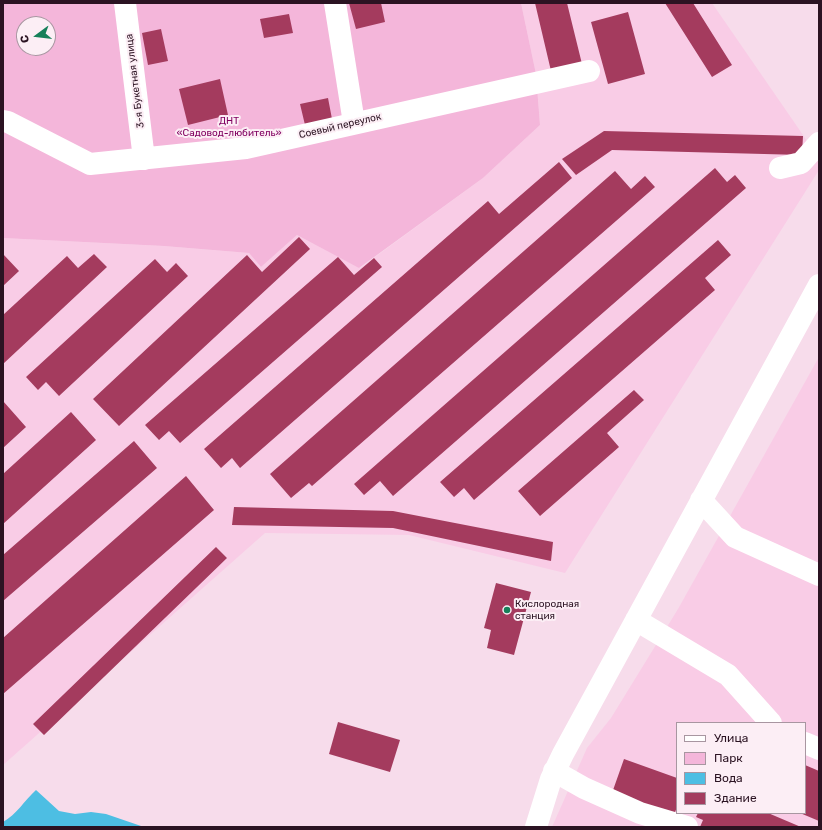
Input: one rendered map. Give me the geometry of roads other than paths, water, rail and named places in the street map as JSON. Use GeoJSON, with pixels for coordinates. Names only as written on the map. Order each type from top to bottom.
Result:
{"type":"FeatureCollection","features":[{"type":"Feature","properties":{"kind":"street","name":"3-я Букетная улица"},"geometry":{"type":"LineString","coordinates":[[125,3],[144,159]]}},
{"type":"Feature","properties":{"kind":"street"},"geometry":{"type":"LineString","coordinates":[[335,3],[354,123]]}},
{"type":"Feature","properties":{"kind":"street","name":"Соевый переулок"},"geometry":{"type":"LineString","coordinates":[[3,121],[8,122],[90,164],[246,148],[589,71]]}},
{"type":"Feature","properties":{"kind":"street"},"geometry":{"type":"LineString","coordinates":[[780,168],[801,163],[819,143]]}},
{"type":"Feature","properties":{"kind":"street"},"geometry":{"type":"LineString","coordinates":[[536,827],[554,771],[819,285]]}},
{"type":"Feature","properties":{"kind":"street"},"geometry":{"type":"LineString","coordinates":[[701,500],[735,537],[819,576]]}},
{"type":"Feature","properties":{"kind":"street"},"geometry":{"type":"LineString","coordinates":[[636,620],[728,675],[770,722]]}},
{"type":"Feature","properties":{"kind":"street"},"geometry":{"type":"LineString","coordinates":[[806,743],[819,749]]}},
{"type":"Feature","properties":{"kind":"street"},"geometry":{"type":"LineString","coordinates":[[554,771],[584,788],[640,813],[687,827]]}},
{"type":"Feature","properties":{"kind":"water"},"geometry":{"type":"Polygon","coordinates":[[[36,790],[59,811],[75,814],[91,812],[106,814],[144,827],[3,827],[3,822],[8,819],[36,790]]]}},
{"type":"Feature","properties":{"kind":"place","name":"Кислородная станция"},"geometry":{"type":"Point","coordinates":[507,610]}},
{"type":"Feature","properties":{"kind":"park label","name":"ДНТ «Садовод-любитель»"},"geometry":{"type":"Point","coordinates":[229,126]}}]}
